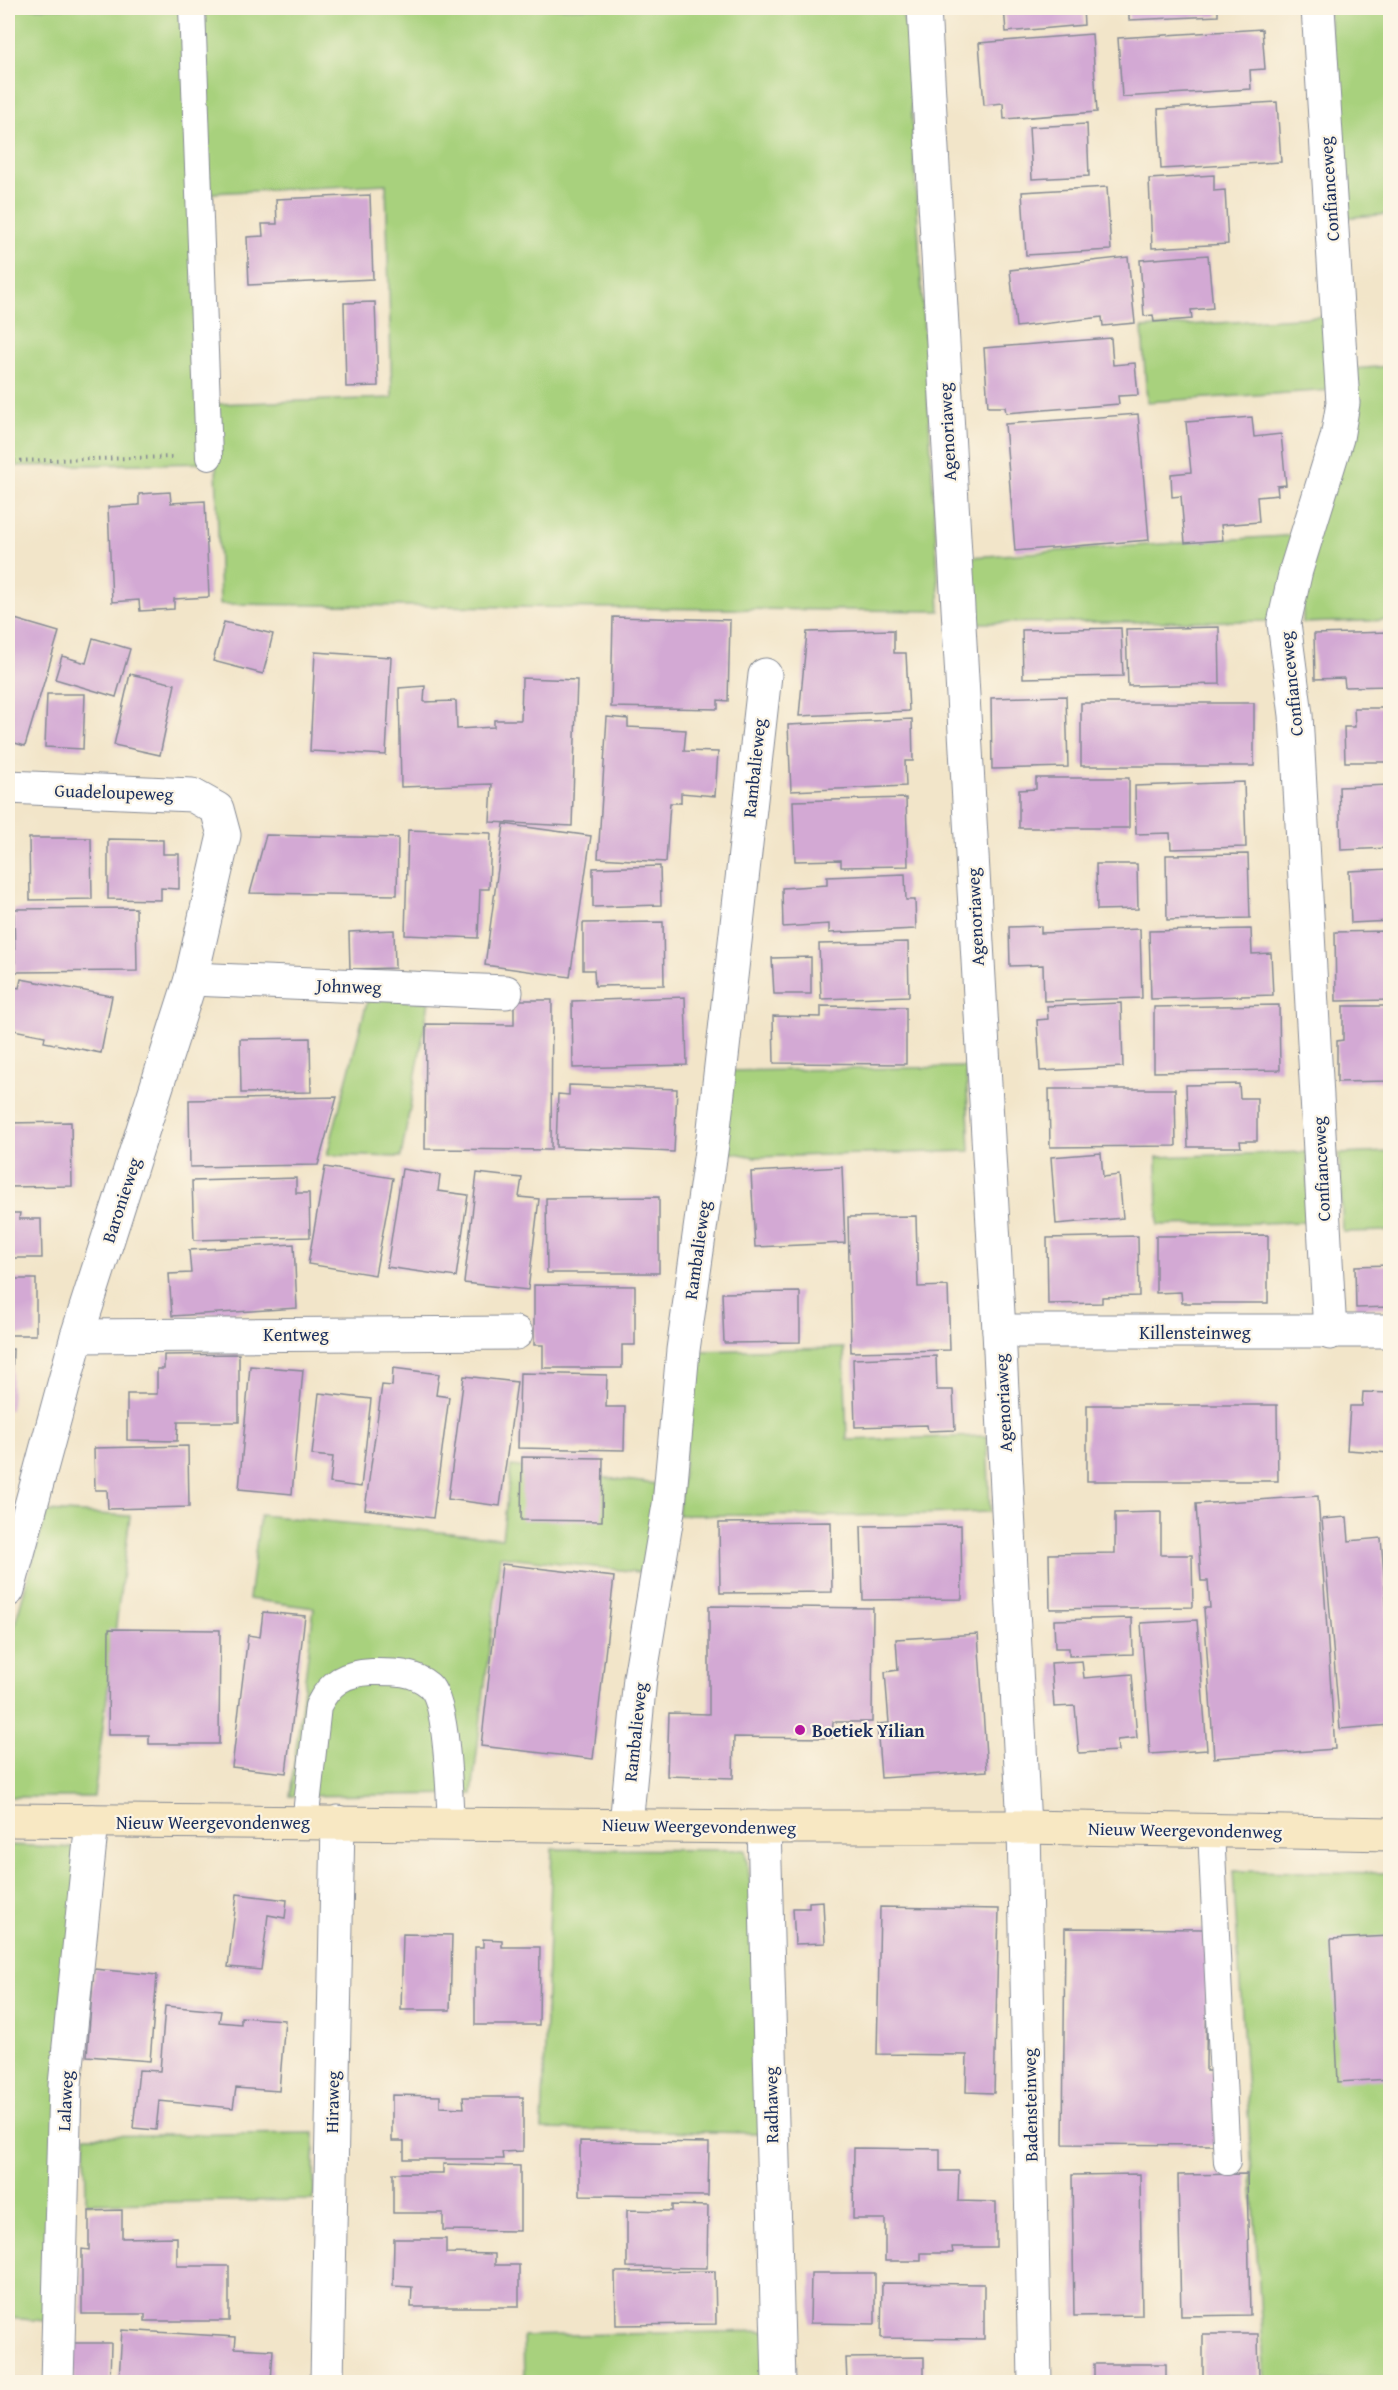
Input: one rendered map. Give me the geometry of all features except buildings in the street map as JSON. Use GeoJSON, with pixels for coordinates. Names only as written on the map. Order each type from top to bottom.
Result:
{"type":"FeatureCollection","features":[{"type":"Feature","properties":{"kind":"street","name":"Agenoriaweg"},"geometry":{"type":"LineString","coordinates":[[924,8],[999,1331],[1024,1827]]}},
{"type":"Feature","properties":{"kind":"street","name":"Confianceweg"},"geometry":{"type":"LineString","coordinates":[[1318,8],[1343,404],[1337,438],[1296,570],[1284,623],[1296,715],[1330,1333]]}},
{"type":"Feature","properties":{"kind":"street","name":"Rambalieweg"},"geometry":{"type":"LineString","coordinates":[[626,1825],[640,1678],[669,1505],[683,1350],[713,1137],[765,675]]}},
{"type":"Feature","properties":{"kind":"street","name":"Guadeloupeweg"},"geometry":{"type":"LineString","coordinates":[[8,786],[192,795],[217,809]]}},
{"type":"Feature","properties":{"kind":"street","name":"Baronieweg"},"geometry":{"type":"LineString","coordinates":[[8,1590],[77,1336],[191,979],[224,835],[217,809]]}},
{"type":"Feature","properties":{"kind":"street","name":"Johnweg"},"geometry":{"type":"LineString","coordinates":[[191,979],[506,992]]}},
{"type":"Feature","properties":{"kind":"street","name":"Killensteinweg"},"geometry":{"type":"LineString","coordinates":[[999,1331],[1330,1333],[1390,1331]]}},
{"type":"Feature","properties":{"kind":"street","name":"Kentweg"},"geometry":{"type":"LineString","coordinates":[[77,1336],[516,1333]]}},
{"type":"Feature","properties":{"kind":"street","name":"Nieuw Weergevondenweg"},"geometry":{"type":"LineString","coordinates":[[8,1820],[1024,1827],[1390,1834]]}},
{"type":"Feature","properties":{"kind":"street","name":"Lalaweg"},"geometry":{"type":"LineString","coordinates":[[57,2382],[65,2085],[92,1821]]}},
{"type":"Feature","properties":{"kind":"street","name":"Hiraweg"},"geometry":{"type":"LineString","coordinates":[[327,2382],[338,1822]]}},
{"type":"Feature","properties":{"kind":"street","name":"Radhaweg"},"geometry":{"type":"LineString","coordinates":[[764,1827],[779,2382]]}},
{"type":"Feature","properties":{"kind":"street","name":"Badensteinweg"},"geometry":{"type":"LineString","coordinates":[[1024,1827],[1035,2382]]}},
{"type":"Feature","properties":{"kind":"lane"},"geometry":{"type":"LineString","coordinates":[[192,8],[209,457]]}},
{"type":"Feature","properties":{"kind":"lane"},"geometry":{"type":"LineString","coordinates":[[305,1823],[318,1706],[326,1690],[341,1679],[363,1672],[404,1672],[429,1685],[438,1697],[442,1716],[451,1823]]}},
{"type":"Feature","properties":{"kind":"lane"},"geometry":{"type":"LineString","coordinates":[[1211,1831],[1227,2162]]}},
{"type":"Feature","properties":{"kind":"path"},"geometry":{"type":"LineString","coordinates":[[8,461],[209,457]]}},
{"type":"Feature","properties":{"kind":"green space"},"geometry":{"type":"Polygon","coordinates":[[[8,8],[900,8],[907,31],[940,611],[220,604],[216,463],[8,466],[8,8]],[[386,184],[212,193],[215,404],[392,398],[386,184]]]}},
{"type":"Feature","properties":{"kind":"green space"},"geometry":{"type":"Polygon","coordinates":[[[1329,8],[1390,8],[1390,214],[1341,218],[1329,8]]]}},
{"type":"Feature","properties":{"kind":"green space"},"geometry":{"type":"Polygon","coordinates":[[[1328,316],[1333,390],[1147,402],[1142,328],[1328,316]]]}},
{"type":"Feature","properties":{"kind":"green space"},"geometry":{"type":"Polygon","coordinates":[[[1390,366],[1390,620],[1303,623],[1302,578],[1352,369],[1390,366]]]}},
{"type":"Feature","properties":{"kind":"green space"},"geometry":{"type":"Polygon","coordinates":[[[1297,535],[1272,621],[975,623],[971,557],[1297,535]]]}},
{"type":"Feature","properties":{"kind":"green space"},"geometry":{"type":"Polygon","coordinates":[[[368,998],[429,1002],[401,1157],[327,1155],[368,998]]]}},
{"type":"Feature","properties":{"kind":"green space"},"geometry":{"type":"Polygon","coordinates":[[[966,1067],[970,1151],[755,1157],[723,1151],[729,1071],[966,1067]]]}},
{"type":"Feature","properties":{"kind":"green space"},"geometry":{"type":"Polygon","coordinates":[[[1307,1152],[1309,1222],[1158,1225],[1157,1157],[1307,1152]]]}},
{"type":"Feature","properties":{"kind":"green space"},"geometry":{"type":"Polygon","coordinates":[[[1390,1152],[1390,1231],[1343,1232],[1339,1154],[1390,1152]]]}},
{"type":"Feature","properties":{"kind":"green space"},"geometry":{"type":"Polygon","coordinates":[[[844,1348],[847,1440],[987,1436],[990,1512],[849,1516],[678,1515],[697,1351],[844,1348]]]}},
{"type":"Feature","properties":{"kind":"green space"},"geometry":{"type":"Polygon","coordinates":[[[511,1466],[656,1484],[646,1573],[500,1556],[472,1794],[290,1796],[314,1608],[249,1599],[260,1515],[502,1538],[511,1466]]]}},
{"type":"Feature","properties":{"kind":"green space"},"geometry":{"type":"Polygon","coordinates":[[[47,1511],[130,1516],[94,1797],[8,1797],[8,1648],[47,1511]]]}},
{"type":"Feature","properties":{"kind":"green space"},"geometry":{"type":"Polygon","coordinates":[[[8,1845],[81,1848],[46,2321],[8,2318],[8,1845]]]}},
{"type":"Feature","properties":{"kind":"green space"},"geometry":{"type":"Polygon","coordinates":[[[552,1849],[745,1850],[758,1928],[763,2133],[542,2129],[552,1849]]]}},
{"type":"Feature","properties":{"kind":"green space"},"geometry":{"type":"Polygon","coordinates":[[[1233,1871],[1390,1873],[1390,2382],[1265,2382],[1233,1871]]]}},
{"type":"Feature","properties":{"kind":"green space"},"geometry":{"type":"Polygon","coordinates":[[[314,2133],[314,2200],[86,2203],[85,2136],[314,2133]]]}},
{"type":"Feature","properties":{"kind":"green space"},"geometry":{"type":"Polygon","coordinates":[[[766,2331],[767,2382],[524,2382],[523,2336],[766,2331]]]}},
{"type":"Feature","properties":{"kind":"place","name":"Boetiek Yilian"},"geometry":{"type":"Point","coordinates":[800,1730]}}]}
